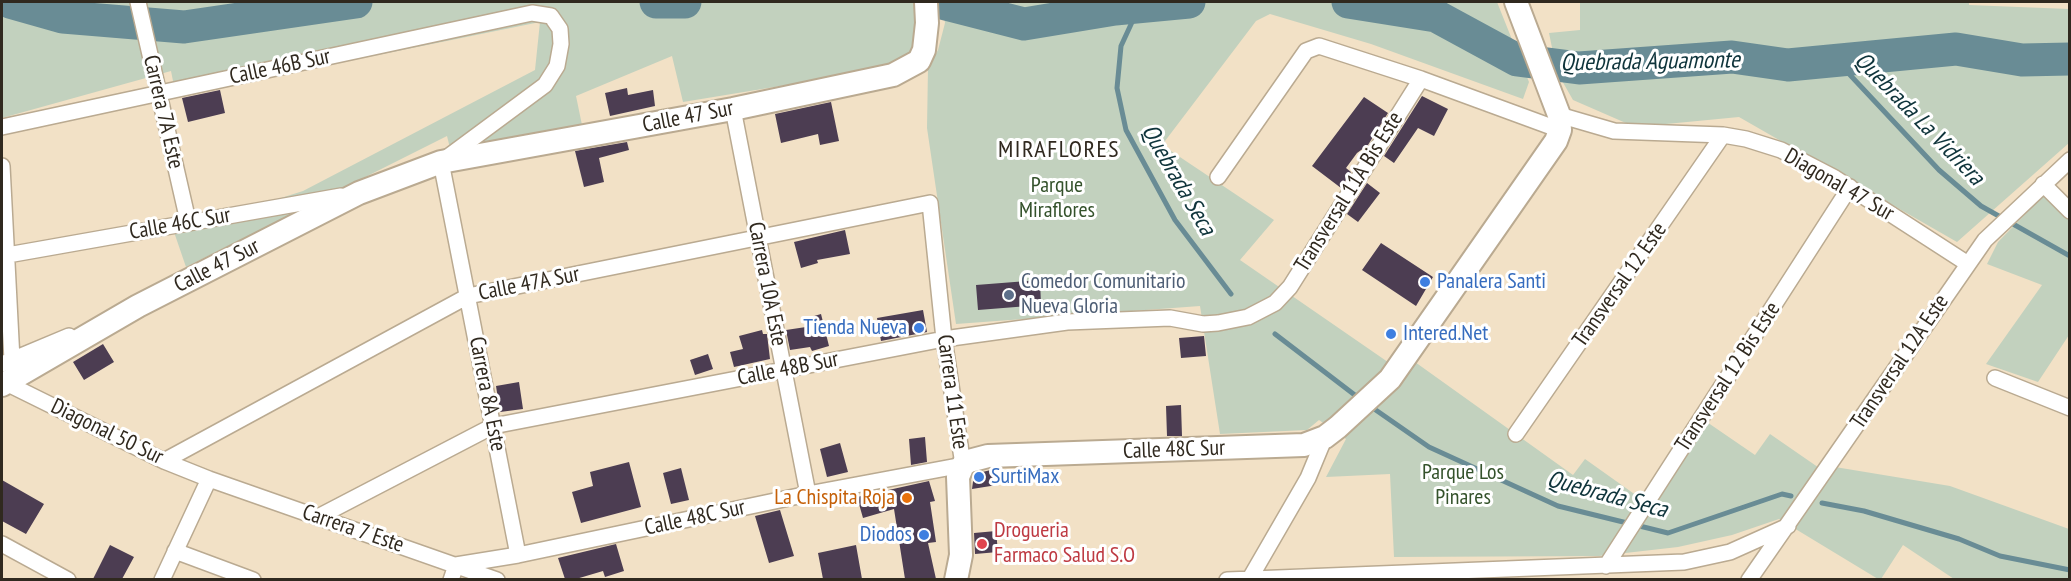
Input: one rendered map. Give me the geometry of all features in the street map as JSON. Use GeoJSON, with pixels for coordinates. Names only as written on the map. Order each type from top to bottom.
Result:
{"type":"FeatureCollection","features":[{"type":"Feature","properties":{"kind":"street","name":"Carrera 7A Este"},"geometry":{"type":"LineString","coordinates":[[138,2],[188,221]]}},
{"type":"Feature","properties":{"kind":"street"},"geometry":{"type":"LineString","coordinates":[[1249,579],[1332,432],[1390,379],[1550,151],[1557,114],[1516,2]]}},
{"type":"Feature","properties":{"kind":"street","name":"Calle 47 Sur"},"geometry":{"type":"LineString","coordinates":[[5,373],[359,193],[441,162],[733,109],[893,75],[919,61],[924,50],[927,12]]}},
{"type":"Feature","properties":{"kind":"street","name":"Calle 46B Sur"},"geometry":{"type":"LineString","coordinates":[[2,127],[532,13],[548,14],[556,22]]}},
{"type":"Feature","properties":{"kind":"street","name":"Calle 47 Sur"},"geometry":{"type":"LineString","coordinates":[[441,162],[545,85],[557,66],[560,55],[561,33],[556,22]]}},
{"type":"Feature","properties":{"kind":"street","name":"Diagonal 47 Sur"},"geometry":{"type":"LineString","coordinates":[[1218,177],[1306,51],[1319,46],[1421,79],[1614,131],[1723,135],[1746,139],[1781,150],[1805,160],[1968,264]]}},
{"type":"Feature","properties":{"kind":"street","name":"Transversal 11A Bis Este"},"geometry":{"type":"LineString","coordinates":[[1275,303],[1290,287],[1421,79]]}},
{"type":"Feature","properties":{"kind":"street","name":"Carrera 10A Este"},"geometry":{"type":"LineString","coordinates":[[733,109],[808,494]]}},
{"type":"Feature","properties":{"kind":"street","name":"Transversal 12 Este"},"geometry":{"type":"LineString","coordinates":[[1516,434],[1723,135]]}},
{"type":"Feature","properties":{"kind":"street","name":"Transversal 12A Este"},"geometry":{"type":"LineString","coordinates":[[1749,579],[1992,232],[2070,160]]}},
{"type":"Feature","properties":{"kind":"street","name":"Carrera 8A Este"},"geometry":{"type":"LineString","coordinates":[[441,162],[518,555]]}},
{"type":"Feature","properties":{"kind":"street"},"geometry":{"type":"LineString","coordinates":[[2,166],[5,373]]}},
{"type":"Feature","properties":{"kind":"street"},"geometry":{"type":"LineString","coordinates":[[2043,184],[2070,210]]}},
{"type":"Feature","properties":{"kind":"street","name":"Transversal 12 Bis Este"},"geometry":{"type":"LineString","coordinates":[[1606,566],[1850,188]]}},
{"type":"Feature","properties":{"kind":"street","name":"Calle 46C Sur"},"geometry":{"type":"LineString","coordinates":[[4,256],[188,221],[359,193]]}},
{"type":"Feature","properties":{"kind":"street","name":"Calle 47A Sur"},"geometry":{"type":"LineString","coordinates":[[164,461],[468,296],[930,203]]}},
{"type":"Feature","properties":{"kind":"street","name":"Carrera 11 Este"},"geometry":{"type":"LineString","coordinates":[[930,203],[944,339],[963,465],[958,484],[961,564],[956,579]]}},
{"type":"Feature","properties":{"kind":"street","name":"Calle 48B Sur"},"geometry":{"type":"LineString","coordinates":[[320,516],[493,426],[944,339],[1067,322],[1170,318],[1203,324],[1218,323],[1248,317],[1275,303]]}},
{"type":"Feature","properties":{"kind":"street","name":"Diagonal 50 Sur"},"geometry":{"type":"LineString","coordinates":[[5,373],[164,461],[209,479]]}},
{"type":"Feature","properties":{"kind":"street"},"geometry":{"type":"LineString","coordinates":[[1995,378],[2070,408]]}},
{"type":"Feature","properties":{"kind":"street","name":"Calle 48C Sur"},"geometry":{"type":"LineString","coordinates":[[453,572],[518,555],[808,494],[963,465],[988,456],[1304,445],[1332,432]]}},
{"type":"Feature","properties":{"kind":"street"},"geometry":{"type":"LineString","coordinates":[[162,579],[209,479]]}},
{"type":"Feature","properties":{"kind":"street","name":"Carrera 7 Este"},"geometry":{"type":"LineString","coordinates":[[209,479],[320,516],[453,572],[497,579]]}},
{"type":"Feature","properties":{"kind":"street"},"geometry":{"type":"LineString","coordinates":[[1227,579],[1606,566],[1708,558],[1752,544],[1788,526]]}},
{"type":"Feature","properties":{"kind":"street"},"geometry":{"type":"LineString","coordinates":[[2,544],[68,579]]}},
{"type":"Feature","properties":{"kind":"street"},"geometry":{"type":"LineString","coordinates":[[175,551],[253,579]]}},
{"type":"Feature","properties":{"kind":"green space"},"geometry":{"type":"Polygon","coordinates":[[[2,2],[916,2],[920,28],[910,52],[878,70],[683,102],[672,56],[576,96],[582,125],[451,152],[447,136],[186,267],[174,232],[303,191],[535,70],[540,22],[176,96],[171,71],[2,118],[2,2]]]}},
{"type":"Feature","properties":{"kind":"green space"},"geometry":{"type":"Polygon","coordinates":[[[942,2],[1497,2],[1529,82],[1523,99],[1371,44],[1270,14],[1256,21],[1162,145],[1274,220],[1240,260],[1398,369],[1408,357],[1573,475],[1585,459],[1647,503],[1701,418],[1755,455],[1770,434],[1825,472],[1829,466],[1950,486],[2069,529],[2069,579],[1954,579],[1903,545],[1881,579],[1878,579],[1779,519],[1732,535],[1678,547],[1599,556],[1394,557],[1390,474],[1326,477],[1346,439],[1319,420],[1307,430],[1220,434],[1200,306],[956,324],[927,128],[928,68],[938,50],[945,23],[942,2]]]}},
{"type":"Feature","properties":{"kind":"green space"},"geometry":{"type":"Polygon","coordinates":[[[1580,2],[1969,2],[1969,5],[2069,9],[2069,143],[1957,242],[1739,117],[1635,127],[1573,100],[1557,72],[1549,33],[1580,30],[1580,2]]]}},
{"type":"Feature","properties":{"kind":"green space"},"geometry":{"type":"Polygon","coordinates":[[[2044,195],[2069,219],[2069,335],[2038,382],[1986,364],[2042,285],[1987,264],[1998,242],[2044,195]]]}},
{"type":"Feature","properties":{"kind":"building"},"geometry":{"type":"Polygon","coordinates":[[[627,88],[628,95],[653,90],[655,106],[610,116],[605,93],[627,88]]]}},
{"type":"Feature","properties":{"kind":"building"},"geometry":{"type":"Polygon","coordinates":[[[220,90],[225,113],[188,122],[182,98],[220,90]]]}},
{"type":"Feature","properties":{"kind":"building"},"geometry":{"type":"Polygon","coordinates":[[[1422,96],[1448,109],[1434,136],[1418,128],[1394,163],[1384,156],[1422,96]]]}},
{"type":"Feature","properties":{"kind":"building"},"geometry":{"type":"Polygon","coordinates":[[[1364,97],[1388,113],[1368,145],[1357,153],[1346,168],[1351,172],[1341,188],[1312,166],[1364,97]]]}},
{"type":"Feature","properties":{"kind":"building"},"geometry":{"type":"Polygon","coordinates":[[[831,102],[839,141],[820,145],[818,134],[781,143],[775,114],[831,102]]]}},
{"type":"Feature","properties":{"kind":"building"},"geometry":{"type":"Polygon","coordinates":[[[627,142],[629,150],[599,158],[604,182],[584,187],[575,151],[627,142]]]}},
{"type":"Feature","properties":{"kind":"building"},"geometry":{"type":"Polygon","coordinates":[[[1367,183],[1380,193],[1358,222],[1347,214],[1367,183]]]}},
{"type":"Feature","properties":{"kind":"building"},"geometry":{"type":"Polygon","coordinates":[[[845,230],[850,254],[817,260],[818,263],[801,268],[794,242],[845,230]]]}},
{"type":"Feature","properties":{"kind":"building"},"geometry":{"type":"Polygon","coordinates":[[[1381,243],[1433,277],[1416,306],[1362,270],[1381,243]]]}},
{"type":"Feature","properties":{"kind":"building","name":"Comedor Comunitario Nueva Gloria"},"geometry":{"type":"Polygon","coordinates":[[[1040,280],[1041,305],[978,310],[976,285],[1040,280]]]}},
{"type":"Feature","properties":{"kind":"building"},"geometry":{"type":"Polygon","coordinates":[[[923,310],[927,332],[881,341],[877,318],[923,310]]]}},
{"type":"Feature","properties":{"kind":"building"},"geometry":{"type":"Polygon","coordinates":[[[821,314],[829,346],[812,351],[810,347],[790,350],[786,330],[806,327],[804,319],[821,314]]]}},
{"type":"Feature","properties":{"kind":"building"},"geometry":{"type":"Polygon","coordinates":[[[762,330],[763,334],[767,334],[770,359],[734,367],[730,352],[743,349],[739,336],[762,330]]]}},
{"type":"Feature","properties":{"kind":"building"},"geometry":{"type":"Polygon","coordinates":[[[1204,336],[1206,356],[1181,358],[1179,338],[1204,336]]]}},
{"type":"Feature","properties":{"kind":"building"},"geometry":{"type":"Polygon","coordinates":[[[103,344],[114,362],[84,380],[73,362],[103,344]]]}},
{"type":"Feature","properties":{"kind":"building"},"geometry":{"type":"Polygon","coordinates":[[[708,354],[713,369],[695,375],[690,360],[708,354]]]}},
{"type":"Feature","properties":{"kind":"building"},"geometry":{"type":"Polygon","coordinates":[[[519,382],[523,409],[500,412],[496,386],[519,382]]]}},
{"type":"Feature","properties":{"kind":"building"},"geometry":{"type":"Polygon","coordinates":[[[1181,405],[1182,436],[1167,436],[1166,406],[1181,405]]]}},
{"type":"Feature","properties":{"kind":"building"},"geometry":{"type":"Polygon","coordinates":[[[925,437],[927,462],[911,465],[909,439],[925,437]]]}},
{"type":"Feature","properties":{"kind":"building"},"geometry":{"type":"Polygon","coordinates":[[[840,443],[848,472],[827,477],[820,449],[840,443]]]}},
{"type":"Feature","properties":{"kind":"building"},"geometry":{"type":"Polygon","coordinates":[[[629,462],[641,507],[581,523],[572,492],[593,486],[590,472],[629,462]]]}},
{"type":"Feature","properties":{"kind":"building"},"geometry":{"type":"Polygon","coordinates":[[[681,468],[689,500],[671,504],[663,473],[681,468]]]}},
{"type":"Feature","properties":{"kind":"building"},"geometry":{"type":"Polygon","coordinates":[[[995,469],[997,485],[972,489],[974,474],[995,469]]]}},
{"type":"Feature","properties":{"kind":"building"},"geometry":{"type":"Polygon","coordinates":[[[2,480],[44,504],[26,534],[2,521],[2,480]]]}},
{"type":"Feature","properties":{"kind":"building"},"geometry":{"type":"Polygon","coordinates":[[[929,481],[935,501],[930,502],[936,542],[928,543],[936,579],[905,579],[894,509],[863,518],[857,497],[929,481]]]}},
{"type":"Feature","properties":{"kind":"building"},"geometry":{"type":"Polygon","coordinates":[[[780,510],[794,556],[769,563],[755,516],[780,510]]]}},
{"type":"Feature","properties":{"kind":"building"},"geometry":{"type":"Polygon","coordinates":[[[996,531],[998,552],[975,554],[974,533],[996,531]]]}},
{"type":"Feature","properties":{"kind":"building"},"geometry":{"type":"Polygon","coordinates":[[[616,544],[624,571],[605,577],[603,571],[576,579],[565,579],[558,558],[616,544]]]}},
{"type":"Feature","properties":{"kind":"building"},"geometry":{"type":"Polygon","coordinates":[[[110,545],[134,557],[122,579],[93,579],[110,545]]]}},
{"type":"Feature","properties":{"kind":"building"},"geometry":{"type":"Polygon","coordinates":[[[856,545],[862,579],[823,579],[818,553],[856,545]]]}},
{"type":"Feature","properties":{"kind":"waterway","name":"Quebrada Aguamonte"},"geometry":{"type":"LineString","coordinates":[[10,2],[63,17],[184,27],[356,2]]}},
{"type":"Feature","properties":{"kind":"waterway","name":"Quebrada Aguamonte"},"geometry":{"type":"LineString","coordinates":[[656,2],[685,2]]}},
{"type":"Feature","properties":{"kind":"waterway","name":"Quebrada Aguamonte"},"geometry":{"type":"LineString","coordinates":[[938,2],[1024,24],[1115,9],[1189,2]]}},
{"type":"Feature","properties":{"kind":"waterway","name":"Quebrada Aguamonte"},"geometry":{"type":"LineString","coordinates":[[1348,2],[1436,16],[1517,60],[1579,68],[1732,57],[1788,65],[1956,49],[2022,60],[2070,59]]}},
{"type":"Feature","properties":{"kind":"waterway","name":"Quebrada Seca"},"geometry":{"type":"LineString","coordinates":[[1139,7],[1121,46],[1117,88],[1126,130],[1175,220],[1231,294]]}},
{"type":"Feature","properties":{"kind":"waterway","name":"Quebrada La Vidriera"},"geometry":{"type":"LineString","coordinates":[[1837,61],[1939,170],[1981,206],[2070,256]]}},
{"type":"Feature","properties":{"kind":"waterway","name":"Quebrada Seca"},"geometry":{"type":"LineString","coordinates":[[1275,334],[1360,399]]}},
{"type":"Feature","properties":{"kind":"waterway","name":"Quebrada Seca"},"geometry":{"type":"LineString","coordinates":[[1370,406],[1429,447],[1558,506],[1668,533],[1782,494],[1791,496]]}},
{"type":"Feature","properties":{"kind":"waterway","name":"Quebrada Seca"},"geometry":{"type":"LineString","coordinates":[[1822,503],[1864,511],[1959,539],[2000,556],[2070,570]]}},
{"type":"Feature","properties":{"kind":"place","name":"Panalera Santi"},"geometry":{"type":"Point","coordinates":[1425,282]}},
{"type":"Feature","properties":{"kind":"place","name":"Comedor Comunitario Nueva Gloria"},"geometry":{"type":"Point","coordinates":[1009,295]}},
{"type":"Feature","properties":{"kind":"place","name":"Tienda Nueva"},"geometry":{"type":"Point","coordinates":[919,328]}},
{"type":"Feature","properties":{"kind":"place","name":"Intered.Net"},"geometry":{"type":"Point","coordinates":[1391,334]}},
{"type":"Feature","properties":{"kind":"place","name":"SurtiMax"},"geometry":{"type":"Point","coordinates":[979,477]}},
{"type":"Feature","properties":{"kind":"place","name":"La Chispita Roja"},"geometry":{"type":"Point","coordinates":[907,498]}},
{"type":"Feature","properties":{"kind":"place","name":"Diodos"},"geometry":{"type":"Point","coordinates":[924,535]}},
{"type":"Feature","properties":{"kind":"place","name":"Drogueria Farmaco Salud S.O"},"geometry":{"type":"Point","coordinates":[982,544]}},
{"type":"Feature","properties":{"kind":"district","name":"MIRAFLORES"},"geometry":{"type":"Point","coordinates":[1059,150]}},
{"type":"Feature","properties":{"kind":"park label","name":"Parque Miraflores"},"geometry":{"type":"Point","coordinates":[1057,198]}},
{"type":"Feature","properties":{"kind":"park label","name":"Parque Los Pinares"},"geometry":{"type":"Point","coordinates":[1463,486]}}]}
